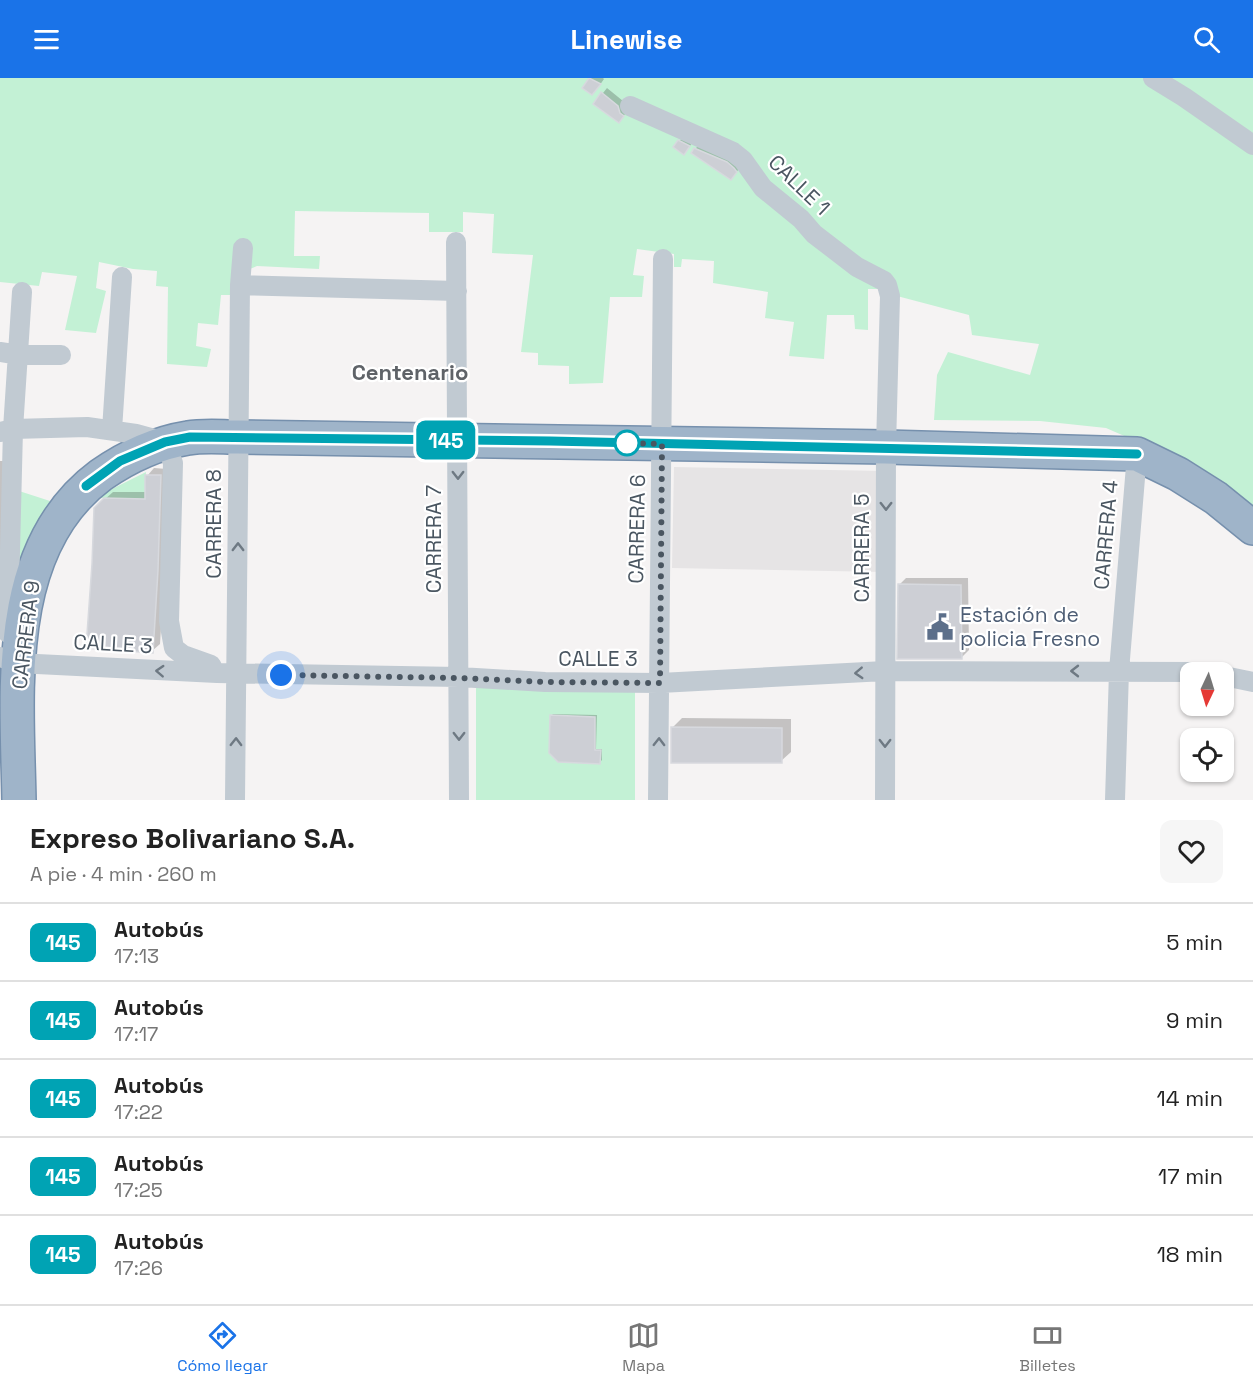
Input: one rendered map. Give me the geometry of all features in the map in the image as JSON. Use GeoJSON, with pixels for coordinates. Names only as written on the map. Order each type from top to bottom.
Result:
{"type":"FeatureCollection","features":[{"type":"Feature","properties":{"kind":"highway","name":"CARRERA 9"},"geometry":{"type":"LineString","coordinates":[[19,800],[8,660],[25,611],[35,563],[52,528],[86,486],[120,461],[165,442],[190,437],[238,437],[886,447],[1137,454]]}},
{"type":"Feature","properties":{"kind":"highway"},"geometry":{"type":"LineString","coordinates":[[1137,454],[1178,474],[1216,498],[1253,528]]}},
{"type":"Feature","properties":{"kind":"street"},"geometry":{"type":"LineString","coordinates":[[1153,78],[1253,145]]}},
{"type":"Feature","properties":{"kind":"street","name":"CALLE 1"},"geometry":{"type":"LineString","coordinates":[[630,106],[733,152],[743,160],[763,188],[801,219],[814,234],[857,267],[884,281],[890,296]]}},
{"type":"Feature","properties":{"kind":"street","name":"CARRERA 7"},"geometry":{"type":"LineString","coordinates":[[456,242],[459,800]]}},
{"type":"Feature","properties":{"kind":"street","name":"CARRERA 8"},"geometry":{"type":"LineString","coordinates":[[235,800],[240,285],[243,248]]}},
{"type":"Feature","properties":{"kind":"street","name":"CARRERA 6"},"geometry":{"type":"LineString","coordinates":[[658,800],[663,259]]}},
{"type":"Feature","properties":{"kind":"street"},"geometry":{"type":"LineString","coordinates":[[112,430],[122,277]]}},
{"type":"Feature","properties":{"kind":"street"},"geometry":{"type":"LineString","coordinates":[[240,285],[457,291]]}},
{"type":"Feature","properties":{"kind":"street"},"geometry":{"type":"LineString","coordinates":[[8,660],[6,431],[9,354],[22,292]]}},
{"type":"Feature","properties":{"kind":"street","name":"CARRERA 5"},"geometry":{"type":"LineString","coordinates":[[885,800],[886,447],[890,296]]}},
{"type":"Feature","properties":{"kind":"street"},"geometry":{"type":"LineString","coordinates":[[9,354],[61,355]]}},
{"type":"Feature","properties":{"kind":"street"},"geometry":{"type":"LineString","coordinates":[[6,431],[87,427],[165,442],[173,463],[169,621],[174,648],[183,655],[211,665],[217,674]]}},
{"type":"Feature","properties":{"kind":"street","name":"CARRERA 4"},"geometry":{"type":"LineString","coordinates":[[1115,800],[1119,671],[1137,454]]}},
{"type":"Feature","properties":{"kind":"street","name":"CALLE 3"},"geometry":{"type":"LineString","coordinates":[[8,660],[217,674],[459,678],[545,682],[660,683],[885,671],[1180,672]]}},
{"type":"Feature","properties":{"kind":"street"},"geometry":{"type":"LineString","coordinates":[[1234,678],[1253,682]]}},
{"type":"Feature","properties":{"kind":"shaded area"},"geometry":{"type":"Polygon","coordinates":[[[674,467],[885,471],[883,572],[672,568],[674,467]]]}},
{"type":"Feature","properties":{"kind":"green space"},"geometry":{"type":"Polygon","coordinates":[[[0,78],[1253,78],[1253,526],[1191,465],[1106,428],[1040,421],[934,420],[937,375],[948,352],[1030,375],[1039,344],[972,335],[969,315],[897,296],[887,289],[868,289],[868,330],[855,329],[854,315],[827,315],[824,359],[789,356],[794,322],[765,318],[768,292],[713,283],[714,261],[682,259],[681,267],[674,267],[674,254],[637,249],[633,275],[644,276],[642,297],[610,297],[603,383],[569,384],[569,366],[538,365],[538,353],[521,352],[533,255],[492,253],[494,214],[463,212],[463,232],[429,232],[429,213],[295,211],[294,256],[320,256],[319,269],[257,266],[245,271],[242,295],[221,295],[218,325],[198,323],[196,346],[211,349],[207,367],[167,364],[168,287],[156,286],[157,271],[99,262],[96,288],[106,291],[96,333],[65,330],[77,276],[42,272],[39,286],[0,282],[0,78]]]}},
{"type":"Feature","properties":{"kind":"green space"},"geometry":{"type":"Polygon","coordinates":[[[146,472],[145,499],[94,498],[146,472]]]}},
{"type":"Feature","properties":{"kind":"green space"},"geometry":{"type":"Polygon","coordinates":[[[16,490],[50,501],[26,577],[15,657],[16,490]]]}},
{"type":"Feature","properties":{"kind":"green space"},"geometry":{"type":"Polygon","coordinates":[[[476,683],[635,688],[635,800],[476,800],[476,683]]]}},
{"type":"Feature","properties":{"kind":"building"},"geometry":{"type":"Polygon","coordinates":[[[589,78],[601,84],[592,95],[582,88],[589,78]]]}},
{"type":"Feature","properties":{"kind":"building"},"geometry":{"type":"Polygon","coordinates":[[[601,92],[618,106],[620,113],[624,116],[619,123],[593,104],[601,92]]]}},
{"type":"Feature","properties":{"kind":"building"},"geometry":{"type":"Polygon","coordinates":[[[678,140],[690,146],[684,155],[673,147],[678,140]]]}},
{"type":"Feature","properties":{"kind":"building"},"geometry":{"type":"Polygon","coordinates":[[[694,148],[727,162],[737,172],[731,180],[691,153],[694,148]]]}},
{"type":"Feature","properties":{"kind":"building"},"geometry":{"type":"Polygon","coordinates":[[[145,475],[161,475],[153,653],[86,648],[94,508],[104,498],[145,499],[145,475]]]}},
{"type":"Feature","properties":{"kind":"building","name":"Estación de policia Fresno"},"geometry":{"type":"Polygon","coordinates":[[[898,584],[961,585],[962,659],[897,659],[898,584]]]}},
{"type":"Feature","properties":{"kind":"building"},"geometry":{"type":"Polygon","coordinates":[[[550,715],[595,717],[595,750],[601,750],[600,764],[558,762],[549,753],[550,715]]]}},
{"type":"Feature","properties":{"kind":"building"},"geometry":{"type":"Polygon","coordinates":[[[671,727],[782,728],[782,763],[671,763],[671,727]]]}},
{"type":"Feature","properties":{"kind":"bus line","name":"145"},"geometry":{"type":"LineString","coordinates":[[86,486],[120,461],[165,442],[190,437],[886,447],[1137,454]]}},
{"type":"Feature","properties":{"kind":"place","name":"Estación de policia Fresno"},"geometry":{"type":"Point","coordinates":[940,627]}},
{"type":"Feature","properties":{"kind":"district","name":"Centenario"},"geometry":{"type":"Point","coordinates":[410,372]}},
{"type":"Feature","properties":{"kind":"route"},"geometry":{"type":"LineString","coordinates":[[281,675],[660,683],[662,444],[627,443]]}}]}
